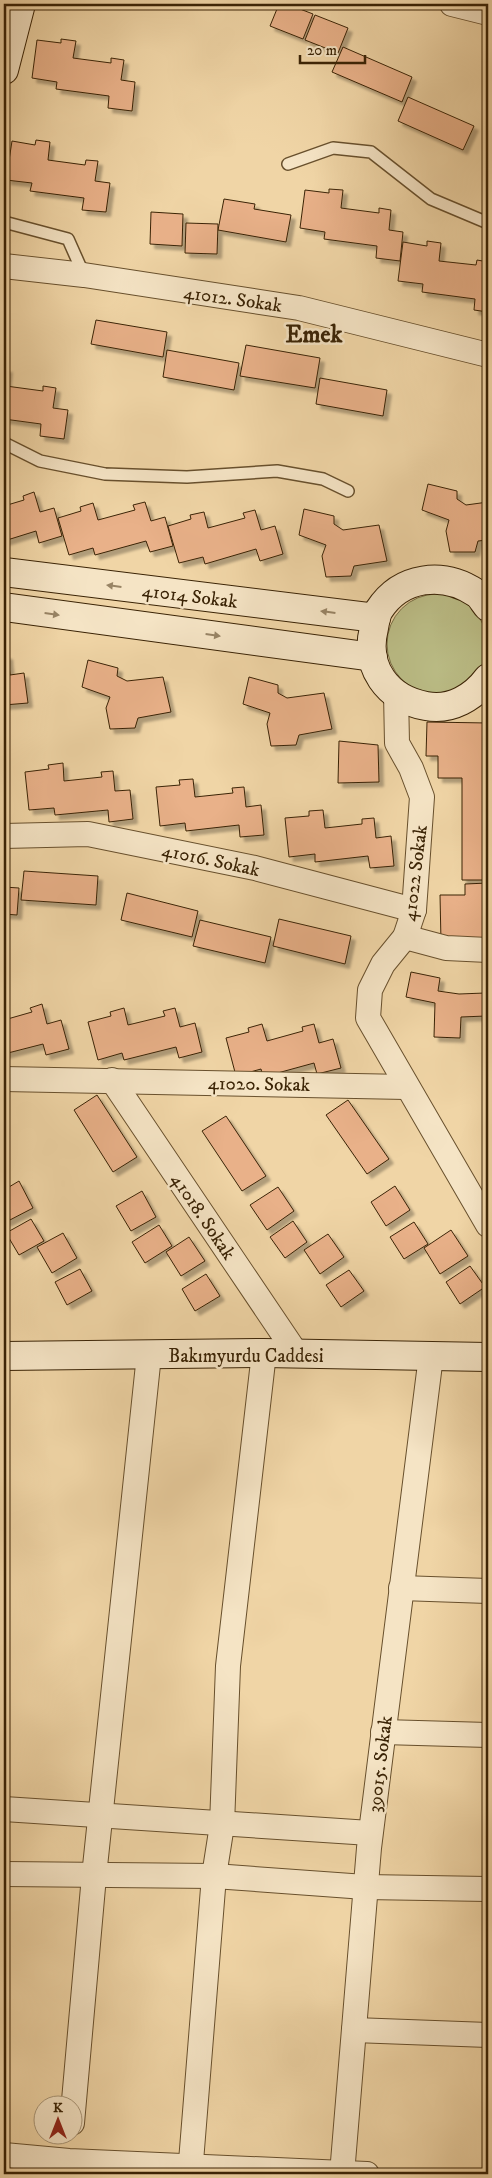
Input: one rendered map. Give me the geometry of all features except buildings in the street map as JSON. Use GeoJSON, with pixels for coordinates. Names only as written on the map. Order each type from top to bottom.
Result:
{"type":"FeatureCollection","features":[{"type":"Feature","properties":{"kind":"street"},"geometry":{"type":"LineString","coordinates":[[4,70],[21,4]]}},
{"type":"Feature","properties":{"kind":"street"},"geometry":{"type":"LineString","coordinates":[[452,4],[488,13]]}},
{"type":"Feature","properties":{"kind":"street","name":"41012. Sokak"},"geometry":{"type":"LineString","coordinates":[[4,266],[299,308],[488,355]]}},
{"type":"Feature","properties":{"kind":"street","name":"41014 Sokak"},"geometry":{"type":"LineString","coordinates":[[4,572],[376,618]]}},
{"type":"Feature","properties":{"kind":"street"},"geometry":{"type":"LineString","coordinates":[[488,607],[477,594],[450,580],[427,578],[407,584],[389,597],[378,612],[370,643],[376,672],[390,690],[410,703],[433,708],[461,702],[480,690],[488,678]]}},
{"type":"Feature","properties":{"kind":"street","name":"41014 Sokak"},"geometry":{"type":"LineString","coordinates":[[4,607],[373,657]]}},
{"type":"Feature","properties":{"kind":"street","name":"41022 Sokak"},"geometry":{"type":"LineString","coordinates":[[396,694],[397,743],[411,768],[422,796],[414,910],[405,937],[382,964],[370,990],[368,1018],[406,1087],[488,1225]]}},
{"type":"Feature","properties":{"kind":"street","name":"41016. Sokak"},"geometry":{"type":"LineString","coordinates":[[4,836],[88,834],[255,868],[414,910]]}},
{"type":"Feature","properties":{"kind":"street"},"geometry":{"type":"LineString","coordinates":[[405,937],[446,948],[488,950]]}},
{"type":"Feature","properties":{"kind":"street","name":"41020. Sokak"},"geometry":{"type":"LineString","coordinates":[[4,1079],[406,1087]]}},
{"type":"Feature","properties":{"kind":"street","name":"41018. Sokak"},"geometry":{"type":"LineString","coordinates":[[112,1080],[296,1353]]}},
{"type":"Feature","properties":{"kind":"street"},"geometry":{"type":"LineString","coordinates":[[191,2170],[214,1876],[222,1825],[228,1666],[264,1352]]}},
{"type":"Feature","properties":{"kind":"street","name":"Bakımyurdu Caddesi"},"geometry":{"type":"LineString","coordinates":[[4,1356],[264,1352],[488,1357]]}},
{"type":"Feature","properties":{"kind":"street"},"geometry":{"type":"LineString","coordinates":[[74,2096],[94,1876],[149,1355]]}},
{"type":"Feature","properties":{"kind":"street","name":"39015. Sokak"},"geometry":{"type":"LineString","coordinates":[[342,2174],[370,1833],[431,1356]]}},
{"type":"Feature","properties":{"kind":"street"},"geometry":{"type":"LineString","coordinates":[[401,1588],[488,1592]]}},
{"type":"Feature","properties":{"kind":"street"},"geometry":{"type":"LineString","coordinates":[[383,1732],[488,1735]]}},
{"type":"Feature","properties":{"kind":"street"},"geometry":{"type":"LineString","coordinates":[[4,1809],[222,1825],[370,1833]]}},
{"type":"Feature","properties":{"kind":"street"},"geometry":{"type":"LineString","coordinates":[[4,1874],[214,1876],[366,1886],[488,1889]]}},
{"type":"Feature","properties":{"kind":"street"},"geometry":{"type":"LineString","coordinates":[[354,2030],[488,2035]]}},
{"type":"Feature","properties":{"kind":"street"},"geometry":{"type":"LineString","coordinates":[[69,2168],[70,2146]]}},
{"type":"Feature","properties":{"kind":"street"},"geometry":{"type":"LineString","coordinates":[[4,2155],[69,2168],[367,2174]]}},
{"type":"Feature","properties":{"kind":"lane"},"geometry":{"type":"LineString","coordinates":[[288,164],[332,148],[371,152],[431,200],[488,223]]}},
{"type":"Feature","properties":{"kind":"lane"},"geometry":{"type":"LineString","coordinates":[[4,222],[68,239],[84,276]]}},
{"type":"Feature","properties":{"kind":"lane"},"geometry":{"type":"LineString","coordinates":[[4,443],[40,461],[105,474],[187,477],[277,471],[323,480],[348,491]]}},
{"type":"Feature","properties":{"kind":"green space"},"geometry":{"type":"Polygon","coordinates":[[[437,594],[456,597],[473,608],[484,625],[487,644],[484,663],[473,680],[456,691],[437,694],[418,691],[401,680],[390,663],[387,644],[390,625],[401,608],[418,597],[437,594]]]}},
{"type":"Feature","properties":{"kind":"district","name":"Emek"},"geometry":{"type":"Point","coordinates":[314,334]}}]}
